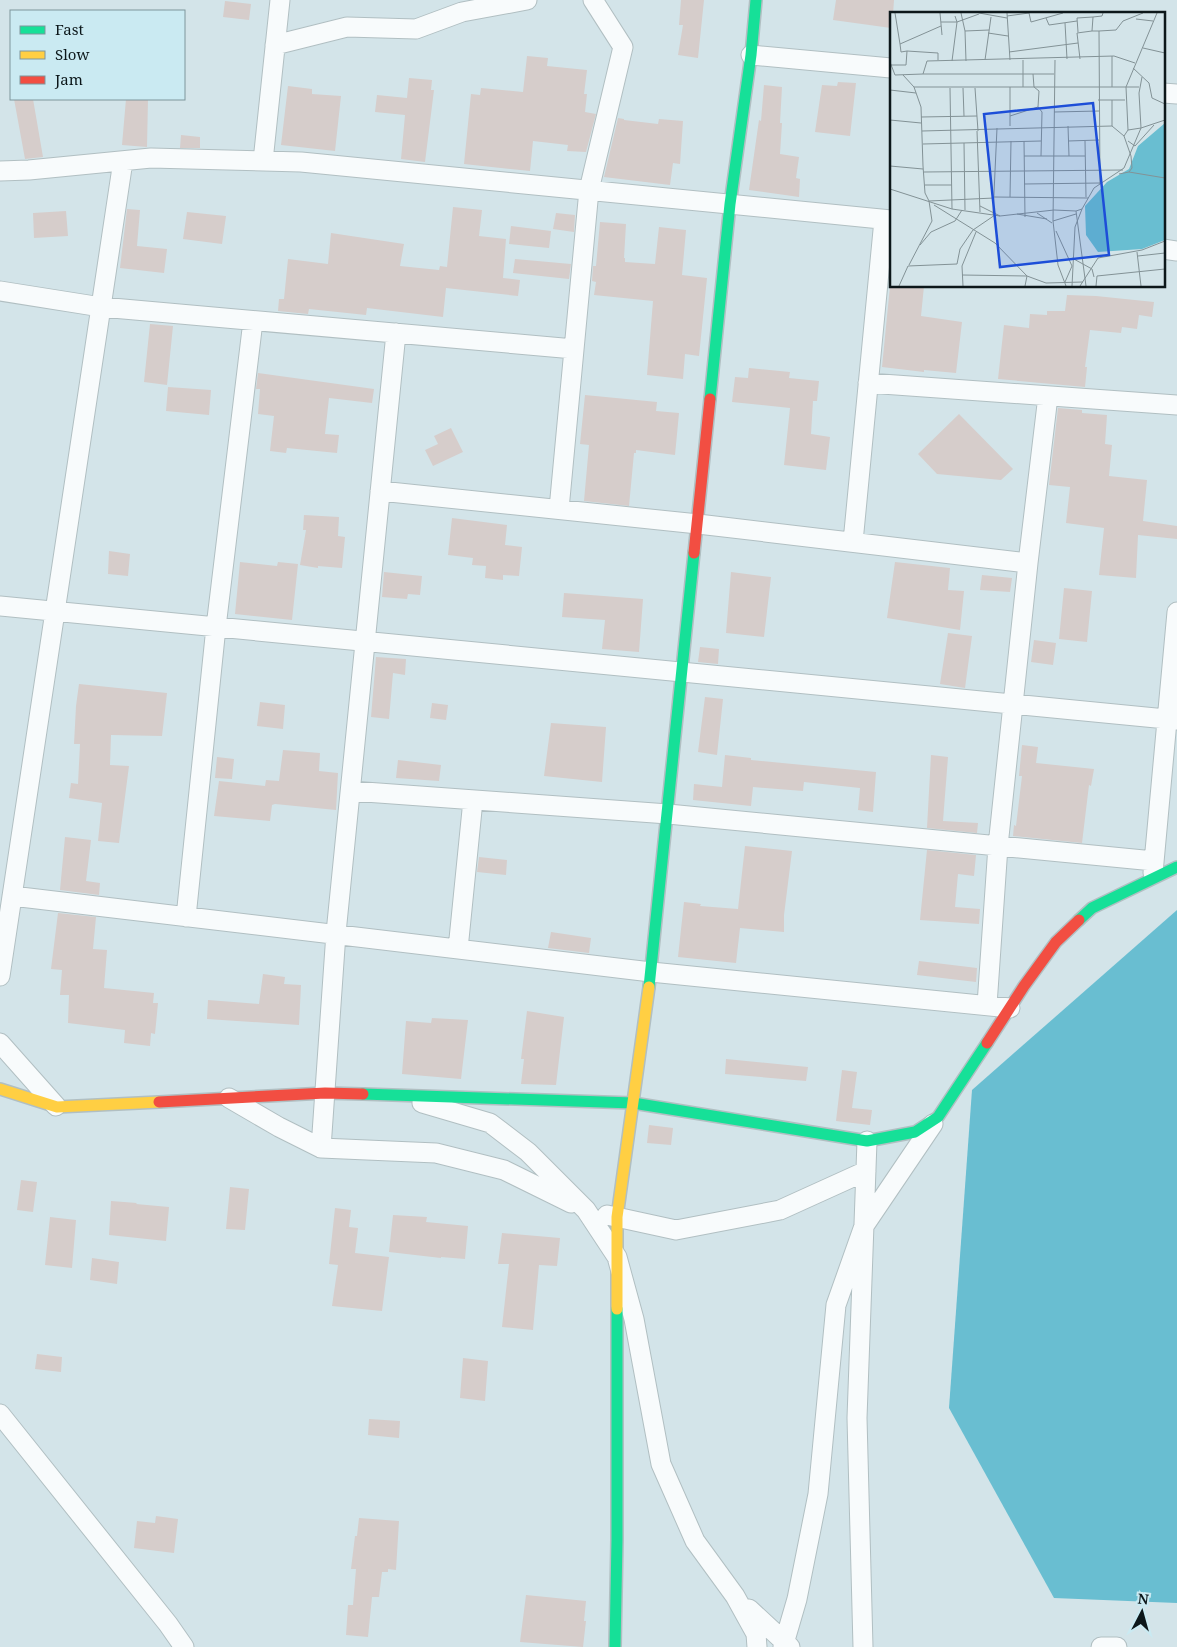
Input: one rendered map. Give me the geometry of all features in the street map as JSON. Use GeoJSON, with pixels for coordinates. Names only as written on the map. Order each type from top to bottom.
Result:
{"type":"FeatureCollection","features":[{"type":"Feature","properties":{"kind":"street"},"geometry":{"type":"LineString","coordinates":[[263,161],[280,0]]}},
{"type":"Feature","properties":{"kind":"street"},"geometry":{"type":"LineString","coordinates":[[275,45],[347,27],[416,29],[462,12],[527,0]]}},
{"type":"Feature","properties":{"kind":"street"},"geometry":{"type":"LineString","coordinates":[[559,509],[589,190],[623,47],[593,0]]}},
{"type":"Feature","properties":{"kind":"street"},"geometry":{"type":"LineString","coordinates":[[616,1647],[617,1217],[651,972],[730,204],[751,55],[756,0]]}},
{"type":"Feature","properties":{"kind":"street"},"geometry":{"type":"LineString","coordinates":[[751,55],[890,68]]}},
{"type":"Feature","properties":{"kind":"street"},"geometry":{"type":"LineString","coordinates":[[1164,93],[1177,94]]}},
{"type":"Feature","properties":{"kind":"street"},"geometry":{"type":"LineString","coordinates":[[0,170],[29,170],[151,158],[301,162],[887,220],[868,383],[853,542]]}},
{"type":"Feature","properties":{"kind":"street"},"geometry":{"type":"LineString","coordinates":[[0,976],[8,904],[123,161]]}},
{"type":"Feature","properties":{"kind":"street"},"geometry":{"type":"LineString","coordinates":[[1164,249],[1177,251]]}},
{"type":"Feature","properties":{"kind":"street"},"geometry":{"type":"LineString","coordinates":[[0,291],[101,307],[574,349]]}},
{"type":"Feature","properties":{"kind":"street"},"geometry":{"type":"LineString","coordinates":[[186,917],[216,627],[253,321]]}},
{"type":"Feature","properties":{"kind":"street"},"geometry":{"type":"LineString","coordinates":[[321,1148],[336,933],[396,333]]}},
{"type":"Feature","properties":{"kind":"street"},"geometry":{"type":"LineString","coordinates":[[868,383],[1177,405]]}},
{"type":"Feature","properties":{"kind":"street"},"geometry":{"type":"LineString","coordinates":[[987,1005],[998,846],[1048,396]]}},
{"type":"Feature","properties":{"kind":"street"},"geometry":{"type":"LineString","coordinates":[[380,491],[698,524],[1028,563]]}},
{"type":"Feature","properties":{"kind":"street"},"geometry":{"type":"LineString","coordinates":[[0,606],[1172,720]]}},
{"type":"Feature","properties":{"kind":"street"},"geometry":{"type":"LineString","coordinates":[[1153,870],[1172,720],[1177,612]]}},
{"type":"Feature","properties":{"kind":"street"},"geometry":{"type":"LineString","coordinates":[[351,791],[668,814],[998,846],[1153,870],[1177,867]]}},
{"type":"Feature","properties":{"kind":"street"},"geometry":{"type":"LineString","coordinates":[[458,948],[473,800]]}},
{"type":"Feature","properties":{"kind":"street"},"geometry":{"type":"LineString","coordinates":[[735,1596],[786,1646],[798,1600],[818,1494],[836,1305],[864,1226],[1056,942],[1092,908],[1153,870]]}},
{"type":"Feature","properties":{"kind":"street"},"geometry":{"type":"LineString","coordinates":[[8,904],[186,917],[336,933],[651,972],[1010,1008]]}},
{"type":"Feature","properties":{"kind":"street"},"geometry":{"type":"LineString","coordinates":[[0,1043],[57,1107]]}},
{"type":"Feature","properties":{"kind":"street"},"geometry":{"type":"LineString","coordinates":[[0,1089],[57,1107],[326,1093],[633,1104],[867,1141],[915,1132],[938,1117]]}},
{"type":"Feature","properties":{"kind":"street"},"geometry":{"type":"LineString","coordinates":[[397,1095],[490,1123],[528,1152],[586,1210],[617,1257],[634,1319],[661,1464],[695,1541],[735,1596],[756,1634],[757,1647]]}},
{"type":"Feature","properties":{"kind":"street"},"geometry":{"type":"LineString","coordinates":[[228,1097],[279,1127],[321,1148],[436,1153],[504,1170],[586,1210],[676,1230],[780,1210],[866,1171]]}},
{"type":"Feature","properties":{"kind":"street"},"geometry":{"type":"LineString","coordinates":[[863,1647],[858,1418],[867,1141]]}},
{"type":"Feature","properties":{"kind":"street"},"geometry":{"type":"LineString","coordinates":[[0,1414],[168,1624],[184,1647]]}},
{"type":"Feature","properties":{"kind":"street"},"geometry":{"type":"LineString","coordinates":[[1101,1647],[1117,1647]]}},
{"type":"Feature","properties":{"kind":"water"},"geometry":{"type":"Polygon","coordinates":[[[1177,910],[1177,1603],[1054,1598],[949,1408],[972,1090],[1177,910]]]}},
{"type":"Feature","properties":{"kind":"building"},"geometry":{"type":"Polygon","coordinates":[[[681,0],[704,0],[698,58],[678,55],[683,25],[679,25],[681,0]]]}},
{"type":"Feature","properties":{"kind":"building"},"geometry":{"type":"Polygon","coordinates":[[[836,0],[894,0],[893,12],[890,12],[890,28],[833,20],[836,0]]]}},
{"type":"Feature","properties":{"kind":"building"},"geometry":{"type":"Polygon","coordinates":[[[225,1],[251,4],[249,20],[223,17],[225,1]]]}},
{"type":"Feature","properties":{"kind":"building"},"geometry":{"type":"Polygon","coordinates":[[[527,56],[548,58],[547,66],[587,70],[584,94],[587,94],[585,112],[596,114],[586,152],[567,151],[568,145],[533,141],[530,171],[464,164],[471,94],[480,95],[481,88],[523,92],[527,56]]]}},
{"type":"Feature","properties":{"kind":"building"},"geometry":{"type":"Polygon","coordinates":[[[409,78],[432,80],[431,90],[434,90],[425,162],[401,159],[405,115],[375,112],[377,95],[407,98],[409,78]]]}},
{"type":"Feature","properties":{"kind":"building"},"geometry":{"type":"Polygon","coordinates":[[[838,82],[856,83],[850,136],[815,132],[822,85],[837,86],[838,82]]]}},
{"type":"Feature","properties":{"kind":"building"},"geometry":{"type":"Polygon","coordinates":[[[764,85],[782,87],[780,154],[799,157],[796,178],[800,179],[799,197],[749,190],[759,120],[761,121],[764,85]]]}},
{"type":"Feature","properties":{"kind":"building"},"geometry":{"type":"Polygon","coordinates":[[[288,86],[312,89],[312,94],[341,96],[335,151],[281,145],[288,86]]]}},
{"type":"Feature","properties":{"kind":"building"},"geometry":{"type":"Polygon","coordinates":[[[14,100],[33,100],[43,157],[25,159],[14,100]]]}},
{"type":"Feature","properties":{"kind":"building"},"geometry":{"type":"Polygon","coordinates":[[[126,100],[148,100],[147,147],[122,145],[126,100]]]}},
{"type":"Feature","properties":{"kind":"building"},"geometry":{"type":"Polygon","coordinates":[[[618,118],[658,124],[659,119],[683,121],[680,164],[673,163],[670,185],[604,177],[618,118]]]}},
{"type":"Feature","properties":{"kind":"building"},"geometry":{"type":"Polygon","coordinates":[[[181,135],[200,137],[200,148],[180,148],[181,135]]]}},
{"type":"Feature","properties":{"kind":"building"},"geometry":{"type":"Polygon","coordinates":[[[453,207],[482,210],[479,236],[506,239],[503,278],[520,280],[518,296],[446,288],[443,317],[367,308],[366,315],[309,309],[308,314],[278,311],[279,299],[284,299],[288,259],[328,264],[331,233],[404,244],[400,266],[439,270],[440,266],[447,267],[453,207]]]}},
{"type":"Feature","properties":{"kind":"building"},"geometry":{"type":"Polygon","coordinates":[[[127,209],[140,210],[137,246],[167,249],[164,273],[120,268],[127,209]]]}},
{"type":"Feature","properties":{"kind":"building"},"geometry":{"type":"Polygon","coordinates":[[[66,211],[68,236],[34,238],[33,213],[66,211]]]}},
{"type":"Feature","properties":{"kind":"building"},"geometry":{"type":"Polygon","coordinates":[[[187,212],[226,216],[222,244],[183,239],[187,212]]]}},
{"type":"Feature","properties":{"kind":"building"},"geometry":{"type":"Polygon","coordinates":[[[556,213],[575,215],[574,232],[553,229],[556,213]]]}},
{"type":"Feature","properties":{"kind":"building"},"geometry":{"type":"Polygon","coordinates":[[[600,222],[626,224],[625,262],[655,264],[659,227],[686,230],[682,275],[707,278],[699,356],[685,354],[683,379],[647,375],[653,301],[594,295],[596,282],[592,281],[593,266],[596,266],[600,222]]]}},
{"type":"Feature","properties":{"kind":"building"},"geometry":{"type":"Polygon","coordinates":[[[511,226],[551,231],[549,248],[509,244],[511,226]]]}},
{"type":"Feature","properties":{"kind":"building"},"geometry":{"type":"Polygon","coordinates":[[[515,259],[571,264],[569,279],[513,273],[515,259]]]}},
{"type":"Feature","properties":{"kind":"building"},"geometry":{"type":"Polygon","coordinates":[[[890,286],[890,288],[924,288],[921,316],[962,322],[956,373],[924,370],[924,372],[882,367],[890,286]]]}},
{"type":"Feature","properties":{"kind":"building"},"geometry":{"type":"Polygon","coordinates":[[[1067,295],[1154,302],[1152,317],[1139,315],[1137,329],[1122,327],[1121,333],[1090,330],[1085,367],[1087,367],[1085,387],[998,379],[1004,325],[1029,328],[1030,314],[1047,315],[1047,311],[1065,311],[1067,295]]]}},
{"type":"Feature","properties":{"kind":"building"},"geometry":{"type":"Polygon","coordinates":[[[150,324],[173,326],[167,385],[144,382],[150,324]]]}},
{"type":"Feature","properties":{"kind":"building"},"geometry":{"type":"Polygon","coordinates":[[[749,368],[790,372],[789,378],[819,381],[817,401],[813,401],[811,434],[830,437],[826,470],[784,465],[790,408],[732,402],[735,377],[748,378],[749,368]]]}},
{"type":"Feature","properties":{"kind":"building"},"geometry":{"type":"Polygon","coordinates":[[[258,373],[374,389],[372,403],[329,398],[325,434],[339,435],[337,453],[287,448],[286,453],[270,451],[274,416],[258,414],[260,389],[256,389],[258,373]]]}},
{"type":"Feature","properties":{"kind":"building"},"geometry":{"type":"Polygon","coordinates":[[[168,387],[211,390],[209,415],[166,411],[168,387]]]}},
{"type":"Feature","properties":{"kind":"building"},"geometry":{"type":"Polygon","coordinates":[[[585,395],[657,402],[656,411],[679,413],[675,455],[636,450],[636,453],[634,453],[629,506],[584,501],[589,445],[580,444],[585,395]]]}},
{"type":"Feature","properties":{"kind":"building"},"geometry":{"type":"Polygon","coordinates":[[[1058,408],[1082,410],[1082,413],[1107,415],[1105,444],[1112,445],[1109,476],[1147,480],[1143,521],[1177,526],[1177,539],[1138,535],[1136,578],[1099,575],[1104,528],[1066,523],[1070,487],[1049,485],[1058,408]]]}},
{"type":"Feature","properties":{"kind":"building"},"geometry":{"type":"Polygon","coordinates":[[[959,414],[1013,469],[1001,480],[937,474],[918,454],[959,414]]]}},
{"type":"Feature","properties":{"kind":"building"},"geometry":{"type":"Polygon","coordinates":[[[451,428],[463,452],[433,466],[425,450],[438,444],[434,436],[451,428]]]}},
{"type":"Feature","properties":{"kind":"building"},"geometry":{"type":"Polygon","coordinates":[[[304,515],[339,517],[338,536],[345,537],[342,568],[318,566],[318,568],[300,565],[306,530],[303,530],[304,515]]]}},
{"type":"Feature","properties":{"kind":"building"},"geometry":{"type":"Polygon","coordinates":[[[452,518],[507,525],[505,545],[522,547],[519,576],[503,575],[503,580],[485,578],[486,566],[472,565],[473,558],[448,555],[452,518]]]}},
{"type":"Feature","properties":{"kind":"building"},"geometry":{"type":"Polygon","coordinates":[[[109,551],[130,554],[128,576],[108,574],[109,551]]]}},
{"type":"Feature","properties":{"kind":"building"},"geometry":{"type":"Polygon","coordinates":[[[240,562],[277,566],[278,562],[298,564],[292,620],[235,614],[240,562]]]}},
{"type":"Feature","properties":{"kind":"building"},"geometry":{"type":"Polygon","coordinates":[[[895,562],[950,568],[948,590],[964,591],[960,630],[887,618],[895,562]]]}},
{"type":"Feature","properties":{"kind":"building"},"geometry":{"type":"Polygon","coordinates":[[[384,572],[422,576],[420,595],[408,594],[407,599],[382,597],[384,572]]]}},
{"type":"Feature","properties":{"kind":"building"},"geometry":{"type":"Polygon","coordinates":[[[731,572],[771,577],[764,637],[726,633],[731,572]]]}},
{"type":"Feature","properties":{"kind":"building"},"geometry":{"type":"Polygon","coordinates":[[[982,575],[1012,578],[1010,592],[980,590],[982,575]]]}},
{"type":"Feature","properties":{"kind":"building"},"geometry":{"type":"Polygon","coordinates":[[[1064,588],[1092,591],[1087,642],[1059,639],[1064,588]]]}},
{"type":"Feature","properties":{"kind":"building"},"geometry":{"type":"Polygon","coordinates":[[[564,593],[643,599],[639,652],[602,649],[605,620],[562,617],[564,593]]]}},
{"type":"Feature","properties":{"kind":"building"},"geometry":{"type":"Polygon","coordinates":[[[948,633],[972,636],[965,688],[940,684],[948,633]]]}},
{"type":"Feature","properties":{"kind":"building"},"geometry":{"type":"Polygon","coordinates":[[[1034,640],[1056,643],[1053,665],[1031,662],[1034,640]]]}},
{"type":"Feature","properties":{"kind":"building"},"geometry":{"type":"Polygon","coordinates":[[[700,647],[719,649],[718,664],[698,662],[700,647]]]}},
{"type":"Feature","properties":{"kind":"building"},"geometry":{"type":"Polygon","coordinates":[[[376,657],[406,659],[405,675],[393,673],[389,719],[371,717],[376,657]]]}},
{"type":"Feature","properties":{"kind":"building"},"geometry":{"type":"Polygon","coordinates":[[[79,684],[167,693],[162,736],[111,735],[110,765],[129,766],[119,843],[98,841],[102,803],[69,798],[71,783],[78,784],[80,744],[74,744],[79,684]]]}},
{"type":"Feature","properties":{"kind":"building"},"geometry":{"type":"Polygon","coordinates":[[[705,697],[723,699],[717,755],[698,752],[705,697]]]}},
{"type":"Feature","properties":{"kind":"building"},"geometry":{"type":"Polygon","coordinates":[[[260,702],[285,705],[283,729],[257,726],[260,702]]]}},
{"type":"Feature","properties":{"kind":"building"},"geometry":{"type":"Polygon","coordinates":[[[432,703],[448,705],[446,720],[430,718],[432,703]]]}},
{"type":"Feature","properties":{"kind":"building"},"geometry":{"type":"Polygon","coordinates":[[[551,723],[606,727],[602,782],[544,776],[551,723]]]}},
{"type":"Feature","properties":{"kind":"building"},"geometry":{"type":"Polygon","coordinates":[[[1022,745],[1038,747],[1036,763],[1094,769],[1091,786],[1089,785],[1082,843],[1013,836],[1022,776],[1019,776],[1022,745]]]}},
{"type":"Feature","properties":{"kind":"building"},"geometry":{"type":"Polygon","coordinates":[[[283,750],[320,753],[319,771],[338,773],[336,810],[275,804],[272,805],[270,821],[214,816],[219,781],[265,786],[266,780],[279,781],[283,750]]]}},
{"type":"Feature","properties":{"kind":"building"},"geometry":{"type":"Polygon","coordinates":[[[725,755],[751,758],[751,760],[876,772],[873,812],[858,810],[860,788],[804,782],[803,791],[753,787],[751,806],[693,800],[694,784],[722,787],[725,755]]]}},
{"type":"Feature","properties":{"kind":"building"},"geometry":{"type":"Polygon","coordinates":[[[931,755],[948,757],[943,821],[978,823],[977,833],[927,828],[931,755]]]}},
{"type":"Feature","properties":{"kind":"building"},"geometry":{"type":"Polygon","coordinates":[[[217,757],[234,759],[232,779],[215,778],[217,757]]]}},
{"type":"Feature","properties":{"kind":"building"},"geometry":{"type":"Polygon","coordinates":[[[398,760],[441,765],[439,781],[396,778],[398,760]]]}},
{"type":"Feature","properties":{"kind":"building"},"geometry":{"type":"Polygon","coordinates":[[[65,837],[91,840],[86,881],[100,883],[99,895],[60,890],[65,837]]]}},
{"type":"Feature","properties":{"kind":"building"},"geometry":{"type":"Polygon","coordinates":[[[745,846],[792,851],[784,915],[784,932],[740,928],[736,963],[678,957],[684,902],[701,904],[700,906],[738,909],[745,846]]]}},
{"type":"Feature","properties":{"kind":"building"},"geometry":{"type":"Polygon","coordinates":[[[927,850],[976,855],[974,876],[958,874],[955,907],[980,909],[979,924],[920,920],[927,850]]]}},
{"type":"Feature","properties":{"kind":"building"},"geometry":{"type":"Polygon","coordinates":[[[479,857],[507,860],[506,875],[477,872],[479,857]]]}},
{"type":"Feature","properties":{"kind":"building"},"geometry":{"type":"Polygon","coordinates":[[[58,913],[96,917],[93,949],[107,950],[104,988],[154,993],[153,1003],[158,1003],[155,1034],[151,1033],[150,1046],[124,1043],[125,1030],[68,1023],[69,995],[60,995],[62,970],[51,969],[58,913]]]}},
{"type":"Feature","properties":{"kind":"building"},"geometry":{"type":"Polygon","coordinates":[[[551,932],[591,938],[589,953],[548,948],[551,932]]]}},
{"type":"Feature","properties":{"kind":"building"},"geometry":{"type":"Polygon","coordinates":[[[919,961],[977,968],[976,982],[917,975],[919,961]]]}},
{"type":"Feature","properties":{"kind":"building"},"geometry":{"type":"Polygon","coordinates":[[[263,974],[285,977],[284,984],[301,985],[299,1025],[207,1019],[208,1000],[259,1004],[263,974]]]}},
{"type":"Feature","properties":{"kind":"building"},"geometry":{"type":"Polygon","coordinates":[[[527,1011],[564,1017],[556,1085],[521,1084],[524,1059],[521,1059],[527,1011]]]}},
{"type":"Feature","properties":{"kind":"building"},"geometry":{"type":"Polygon","coordinates":[[[432,1018],[468,1020],[461,1079],[402,1074],[406,1021],[431,1023],[432,1018]]]}},
{"type":"Feature","properties":{"kind":"building"},"geometry":{"type":"Polygon","coordinates":[[[726,1059],[808,1067],[806,1081],[725,1074],[726,1059]]]}},
{"type":"Feature","properties":{"kind":"building"},"geometry":{"type":"Polygon","coordinates":[[[842,1070],[857,1072],[852,1108],[872,1110],[870,1125],[836,1121],[842,1070]]]}},
{"type":"Feature","properties":{"kind":"building"},"geometry":{"type":"Polygon","coordinates":[[[649,1125],[673,1128],[671,1145],[647,1143],[649,1125]]]}},
{"type":"Feature","properties":{"kind":"building"},"geometry":{"type":"Polygon","coordinates":[[[21,1180],[37,1182],[33,1212],[17,1210],[21,1180]]]}},
{"type":"Feature","properties":{"kind":"building"},"geometry":{"type":"Polygon","coordinates":[[[230,1187],[249,1189],[245,1230],[226,1229],[230,1187]]]}},
{"type":"Feature","properties":{"kind":"building"},"geometry":{"type":"Polygon","coordinates":[[[111,1201],[169,1207],[166,1241],[109,1235],[111,1201]]]}},
{"type":"Feature","properties":{"kind":"building"},"geometry":{"type":"Polygon","coordinates":[[[335,1208],[351,1210],[349,1227],[358,1228],[355,1253],[389,1257],[382,1311],[332,1306],[338,1265],[329,1264],[335,1208]]]}},
{"type":"Feature","properties":{"kind":"building"},"geometry":{"type":"Polygon","coordinates":[[[393,1215],[427,1217],[426,1222],[468,1226],[465,1259],[389,1252],[393,1215]]]}},
{"type":"Feature","properties":{"kind":"building"},"geometry":{"type":"Polygon","coordinates":[[[50,1217],[76,1220],[72,1268],[45,1265],[50,1217]]]}},
{"type":"Feature","properties":{"kind":"building"},"geometry":{"type":"Polygon","coordinates":[[[502,1233],[560,1238],[557,1266],[539,1265],[533,1330],[502,1327],[509,1264],[498,1264],[502,1233]]]}},
{"type":"Feature","properties":{"kind":"building"},"geometry":{"type":"Polygon","coordinates":[[[92,1258],[119,1262],[117,1284],[90,1280],[92,1258]]]}},
{"type":"Feature","properties":{"kind":"building"},"geometry":{"type":"Polygon","coordinates":[[[37,1354],[62,1357],[61,1372],[35,1369],[37,1354]]]}},
{"type":"Feature","properties":{"kind":"building"},"geometry":{"type":"Polygon","coordinates":[[[463,1358],[488,1361],[485,1401],[460,1398],[463,1358]]]}},
{"type":"Feature","properties":{"kind":"building"},"geometry":{"type":"Polygon","coordinates":[[[369,1419],[400,1421],[399,1438],[368,1435],[369,1419]]]}},
{"type":"Feature","properties":{"kind":"building"},"geometry":{"type":"Polygon","coordinates":[[[156,1516],[178,1519],[174,1553],[134,1548],[137,1521],[155,1523],[156,1516]]]}},
{"type":"Feature","properties":{"kind":"building"},"geometry":{"type":"Polygon","coordinates":[[[359,1518],[399,1521],[396,1570],[388,1569],[388,1572],[382,1572],[379,1597],[372,1597],[368,1637],[346,1635],[348,1605],[353,1605],[356,1569],[351,1569],[359,1518]]]}},
{"type":"Feature","properties":{"kind":"building"},"geometry":{"type":"Polygon","coordinates":[[[526,1595],[586,1601],[583,1647],[520,1642],[526,1595]]]}},
{"type":"Feature","properties":{"kind":"traffic: fast"},"geometry":{"type":"LineString","coordinates":[[710,399],[730,204],[751,55],[756,0]]}},
{"type":"Feature","properties":{"kind":"traffic: fast"},"geometry":{"type":"LineString","coordinates":[[649,987],[694,553]]}},
{"type":"Feature","properties":{"kind":"traffic: fast"},"geometry":{"type":"LineString","coordinates":[[1079,920],[1092,908],[1177,867]]}},
{"type":"Feature","properties":{"kind":"traffic: fast"},"geometry":{"type":"LineString","coordinates":[[363,1094],[633,1103],[867,1141],[915,1132],[938,1117],[987,1043]]}},
{"type":"Feature","properties":{"kind":"traffic: fast"},"geometry":{"type":"LineString","coordinates":[[615,1647],[617,1309]]}},
{"type":"Feature","properties":{"kind":"traffic: slow"},"geometry":{"type":"LineString","coordinates":[[617,1309],[617,1217],[649,987]]}},
{"type":"Feature","properties":{"kind":"traffic: slow"},"geometry":{"type":"LineString","coordinates":[[0,1089],[57,1107],[159,1102]]}},
{"type":"Feature","properties":{"kind":"traffic: jam"},"geometry":{"type":"LineString","coordinates":[[694,553],[710,399]]}},
{"type":"Feature","properties":{"kind":"traffic: jam"},"geometry":{"type":"LineString","coordinates":[[987,1043],[1024,986],[1056,942],[1079,920]]}},
{"type":"Feature","properties":{"kind":"traffic: jam"},"geometry":{"type":"LineString","coordinates":[[159,1102],[325,1093],[363,1094]]}}]}
